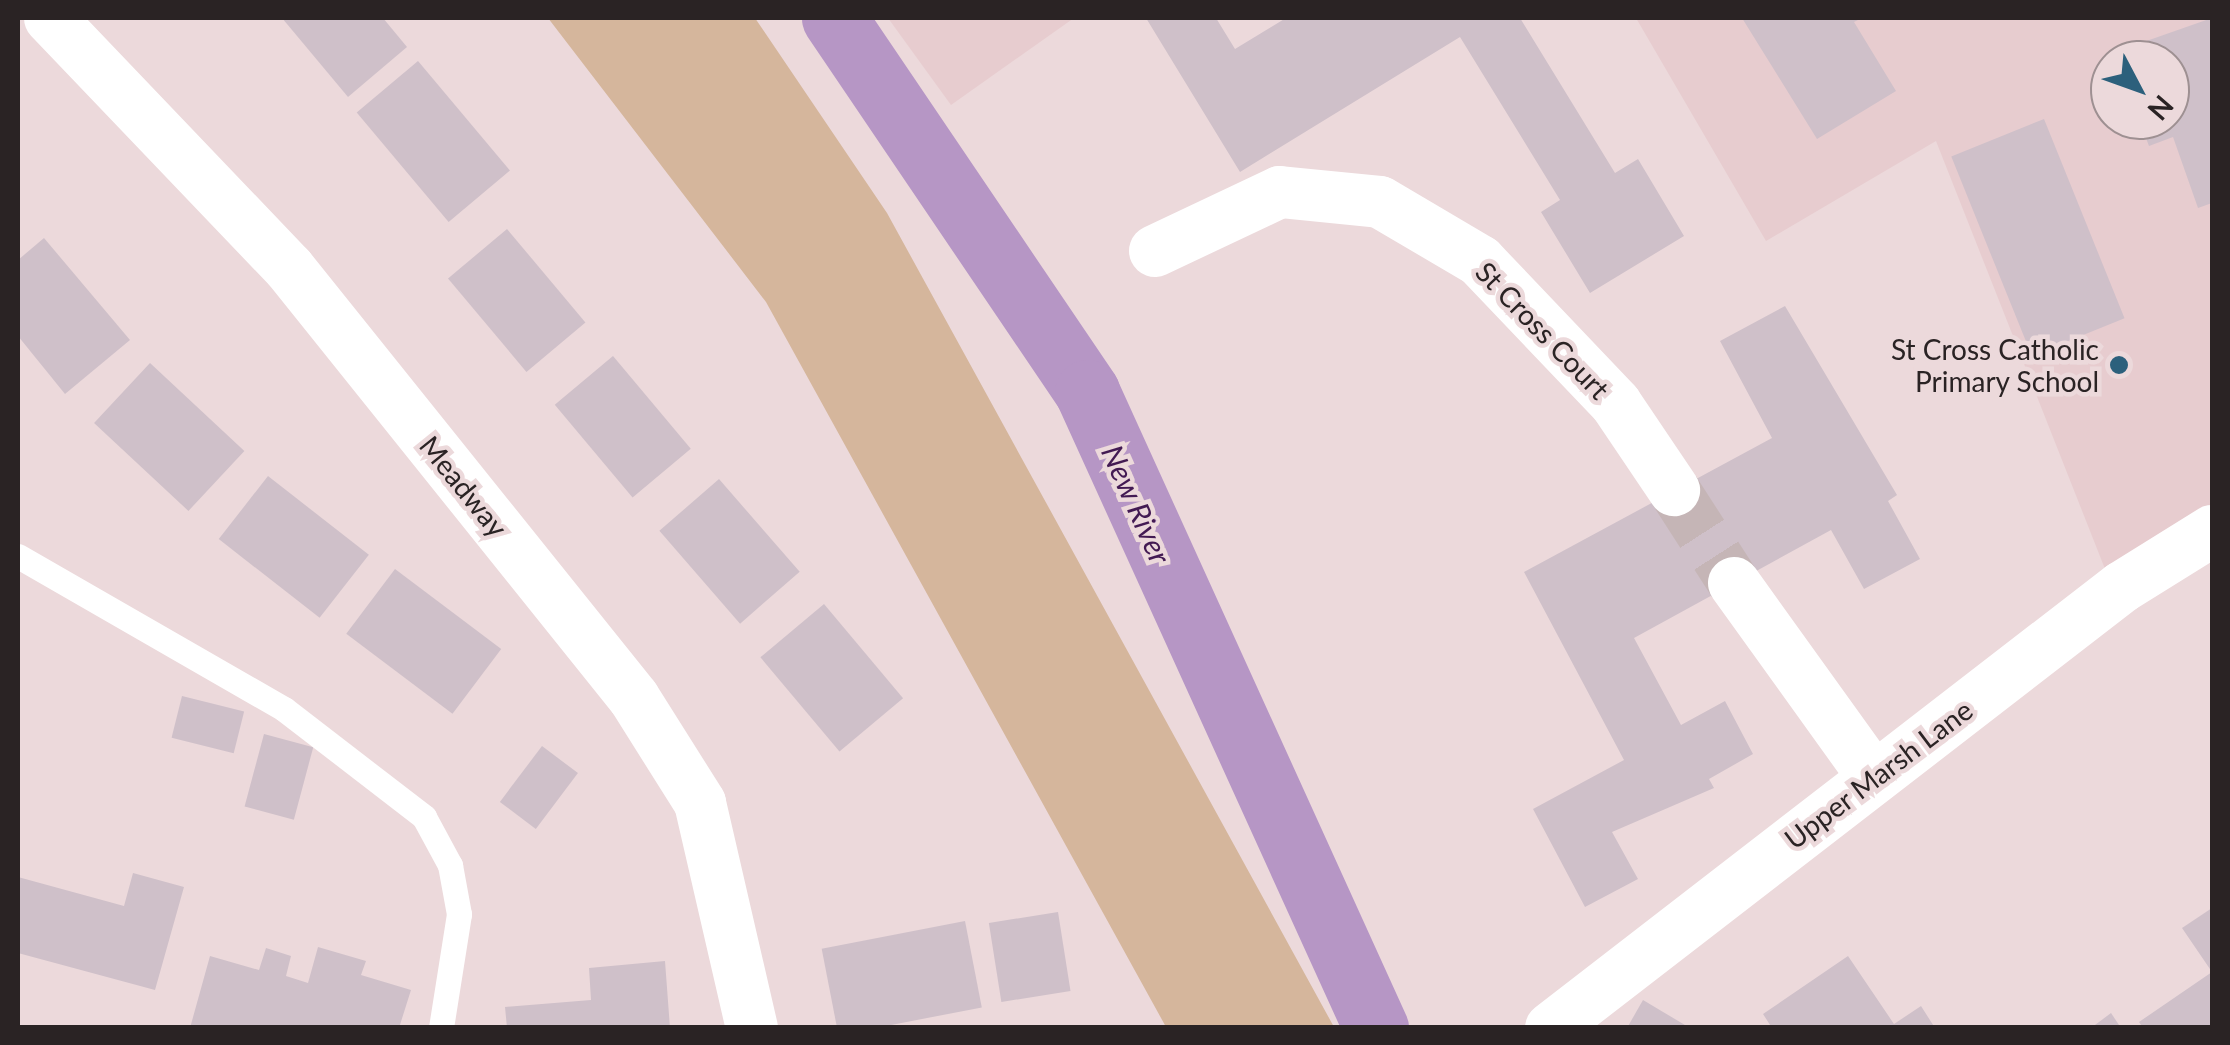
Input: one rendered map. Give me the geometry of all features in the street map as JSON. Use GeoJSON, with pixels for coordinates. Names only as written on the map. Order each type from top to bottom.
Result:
{"type":"FeatureCollection","features":[{"type":"Feature","properties":{"kind":"street","name":"Meadway"},"geometry":{"type":"LineString","coordinates":[[50,18],[290,268],[634,698],[700,803],[752,1028]]}},
{"type":"Feature","properties":{"kind":"street","name":"St Cross Court"},"geometry":{"type":"LineString","coordinates":[[1155,252],[1280,192],[1380,202],[1480,262],[1616,404],[1674,490]]}},
{"type":"Feature","properties":{"kind":"street","name":"Upper Marsh Lane"},"geometry":{"type":"LineString","coordinates":[[1552,1028],[2122,587],[2212,531]]}},
{"type":"Feature","properties":{"kind":"street"},"geometry":{"type":"LineString","coordinates":[[1734,583],[1874,778]]}},
{"type":"Feature","properties":{"kind":"lane"},"geometry":{"type":"LineString","coordinates":[[18,556],[284,709],[424,817],[450,865],[459,914],[442,1028]]}},
{"type":"Feature","properties":{"kind":"shaded area"},"geometry":{"type":"Polygon","coordinates":[[[548,18],[755,18],[887,213],[1334,1027],[1166,1027],[766,302],[548,18]]]}},
{"type":"Feature","properties":{"kind":"shaded area"},"geometry":{"type":"Polygon","coordinates":[[[888,18],[1074,18],[951,105],[888,18]]]}},
{"type":"Feature","properties":{"kind":"shaded area","name":"St Cross Catholic Primary School"},"geometry":{"type":"Polygon","coordinates":[[[1636,18],[2212,18],[2212,505],[2107,574],[1936,141],[1766,241],[1636,18]]]}},
{"type":"Feature","properties":{"kind":"building"},"geometry":{"type":"Polygon","coordinates":[[[282,18],[383,18],[407,47],[348,97],[282,18]]]}},
{"type":"Feature","properties":{"kind":"building"},"geometry":{"type":"Polygon","coordinates":[[[1146,18],[1216,18],[1235,49],[1286,18],[1520,18],[1615,173],[1638,159],[1684,236],[1590,293],[1541,212],[1560,200],[1460,37],[1240,172],[1146,18]]]}},
{"type":"Feature","properties":{"kind":"building"},"geometry":{"type":"Polygon","coordinates":[[[1742,18],[1862,18],[1854,22],[1896,91],[1817,139],[1742,18]]]}},
{"type":"Feature","properties":{"kind":"building"},"geometry":{"type":"Polygon","coordinates":[[[2212,18],[2212,203],[2198,208],[2174,140],[2190,140],[2190,40],[2149,40],[2212,18]]]}},
{"type":"Feature","properties":{"kind":"building"},"geometry":{"type":"Polygon","coordinates":[[[418,61],[510,171],[449,222],[357,112],[418,61]]]}},
{"type":"Feature","properties":{"kind":"building"},"geometry":{"type":"Polygon","coordinates":[[[2044,119],[2125,318],[2032,356],[1951,156],[2044,119]]]}},
{"type":"Feature","properties":{"kind":"building"},"geometry":{"type":"Polygon","coordinates":[[[507,229],[585,322],[526,372],[448,278],[507,229]]]}},
{"type":"Feature","properties":{"kind":"building"},"geometry":{"type":"Polygon","coordinates":[[[44,238],[130,340],[65,394],[18,336],[18,260],[44,238]]]}},
{"type":"Feature","properties":{"kind":"building"},"geometry":{"type":"Polygon","coordinates":[[[1785,306],[1897,495],[1888,501],[1920,559],[1864,589],[1831,530],[1634,638],[1681,725],[1725,701],[1753,754],[1709,779],[1714,788],[1612,832],[1638,879],[1585,907],[1533,809],[1624,760],[1524,572],[1772,438],[1720,341],[1785,306]]]}},
{"type":"Feature","properties":{"kind":"building"},"geometry":{"type":"Polygon","coordinates":[[[613,356],[691,449],[633,498],[555,405],[613,356]]]}},
{"type":"Feature","properties":{"kind":"building"},"geometry":{"type":"Polygon","coordinates":[[[150,363],[244,451],[188,511],[94,423],[150,363]]]}},
{"type":"Feature","properties":{"kind":"building"},"geometry":{"type":"Polygon","coordinates":[[[268,476],[369,555],[320,618],[219,539],[268,476]]]}},
{"type":"Feature","properties":{"kind":"building"},"geometry":{"type":"Polygon","coordinates":[[[719,479],[800,572],[740,624],[659,531],[719,479]]]}},
{"type":"Feature","properties":{"kind":"building"},"geometry":{"type":"Polygon","coordinates":[[[395,569],[501,649],[452,714],[346,634],[395,569]]]}},
{"type":"Feature","properties":{"kind":"building"},"geometry":{"type":"Polygon","coordinates":[[[824,604],[903,698],[839,752],[760,657],[824,604]]]}},
{"type":"Feature","properties":{"kind":"building"},"geometry":{"type":"Polygon","coordinates":[[[182,696],[244,711],[234,753],[172,738],[182,696]]]}},
{"type":"Feature","properties":{"kind":"building"},"geometry":{"type":"Polygon","coordinates":[[[264,734],[313,747],[294,820],[245,806],[264,734]]]}},
{"type":"Feature","properties":{"kind":"building"},"geometry":{"type":"Polygon","coordinates":[[[542,746],[578,773],[536,829],[500,802],[542,746]]]}},
{"type":"Feature","properties":{"kind":"building"},"geometry":{"type":"Polygon","coordinates":[[[133,873],[184,887],[155,990],[18,953],[18,877],[124,906],[133,873]]]}},
{"type":"Feature","properties":{"kind":"building"},"geometry":{"type":"Polygon","coordinates":[[[2212,908],[2212,972],[2182,928],[2212,908]]]}},
{"type":"Feature","properties":{"kind":"building"},"geometry":{"type":"Polygon","coordinates":[[[1058,912],[1071,991],[1001,1002],[989,923],[1058,912]]]}},
{"type":"Feature","properties":{"kind":"building"},"geometry":{"type":"Polygon","coordinates":[[[965,921],[982,1007],[876,1028],[837,1028],[822,949],[965,921]]]}},
{"type":"Feature","properties":{"kind":"building"},"geometry":{"type":"Polygon","coordinates":[[[318,947],[366,961],[361,975],[411,990],[399,1028],[190,1028],[210,956],[259,970],[266,948],[291,956],[286,976],[308,983],[318,947]]]}},
{"type":"Feature","properties":{"kind":"building"},"geometry":{"type":"Polygon","coordinates":[[[1848,956],[1894,1024],[1921,1006],[1935,1028],[1772,1028],[1763,1014],[1848,956]]]}},
{"type":"Feature","properties":{"kind":"building"},"geometry":{"type":"Polygon","coordinates":[[[665,961],[670,1028],[507,1028],[505,1007],[591,1000],[589,968],[665,961]]]}},
{"type":"Feature","properties":{"kind":"building"},"geometry":{"type":"Polygon","coordinates":[[[2212,972],[2212,1028],[2143,1028],[2139,1022],[2212,972]]]}},
{"type":"Feature","properties":{"kind":"building"},"geometry":{"type":"Polygon","coordinates":[[[1643,1000],[1690,1028],[1627,1028],[1643,1000]]]}},
{"type":"Feature","properties":{"kind":"building"},"geometry":{"type":"Polygon","coordinates":[[[2111,1013],[2121,1028],[2091,1028],[2111,1013]]]}},
{"type":"Feature","properties":{"kind":"waterway","name":"New River"},"geometry":{"type":"LineString","coordinates":[[834,18],[1087,392],[1376,1028]]}},
{"type":"Feature","properties":{"kind":"tunnel"},"geometry":{"type":"LineString","coordinates":[[1674,490],[1734,583]]}},
{"type":"Feature","properties":{"kind":"place","name":"St Cross Catholic Primary School"},"geometry":{"type":"Point","coordinates":[2119,365]}}]}
